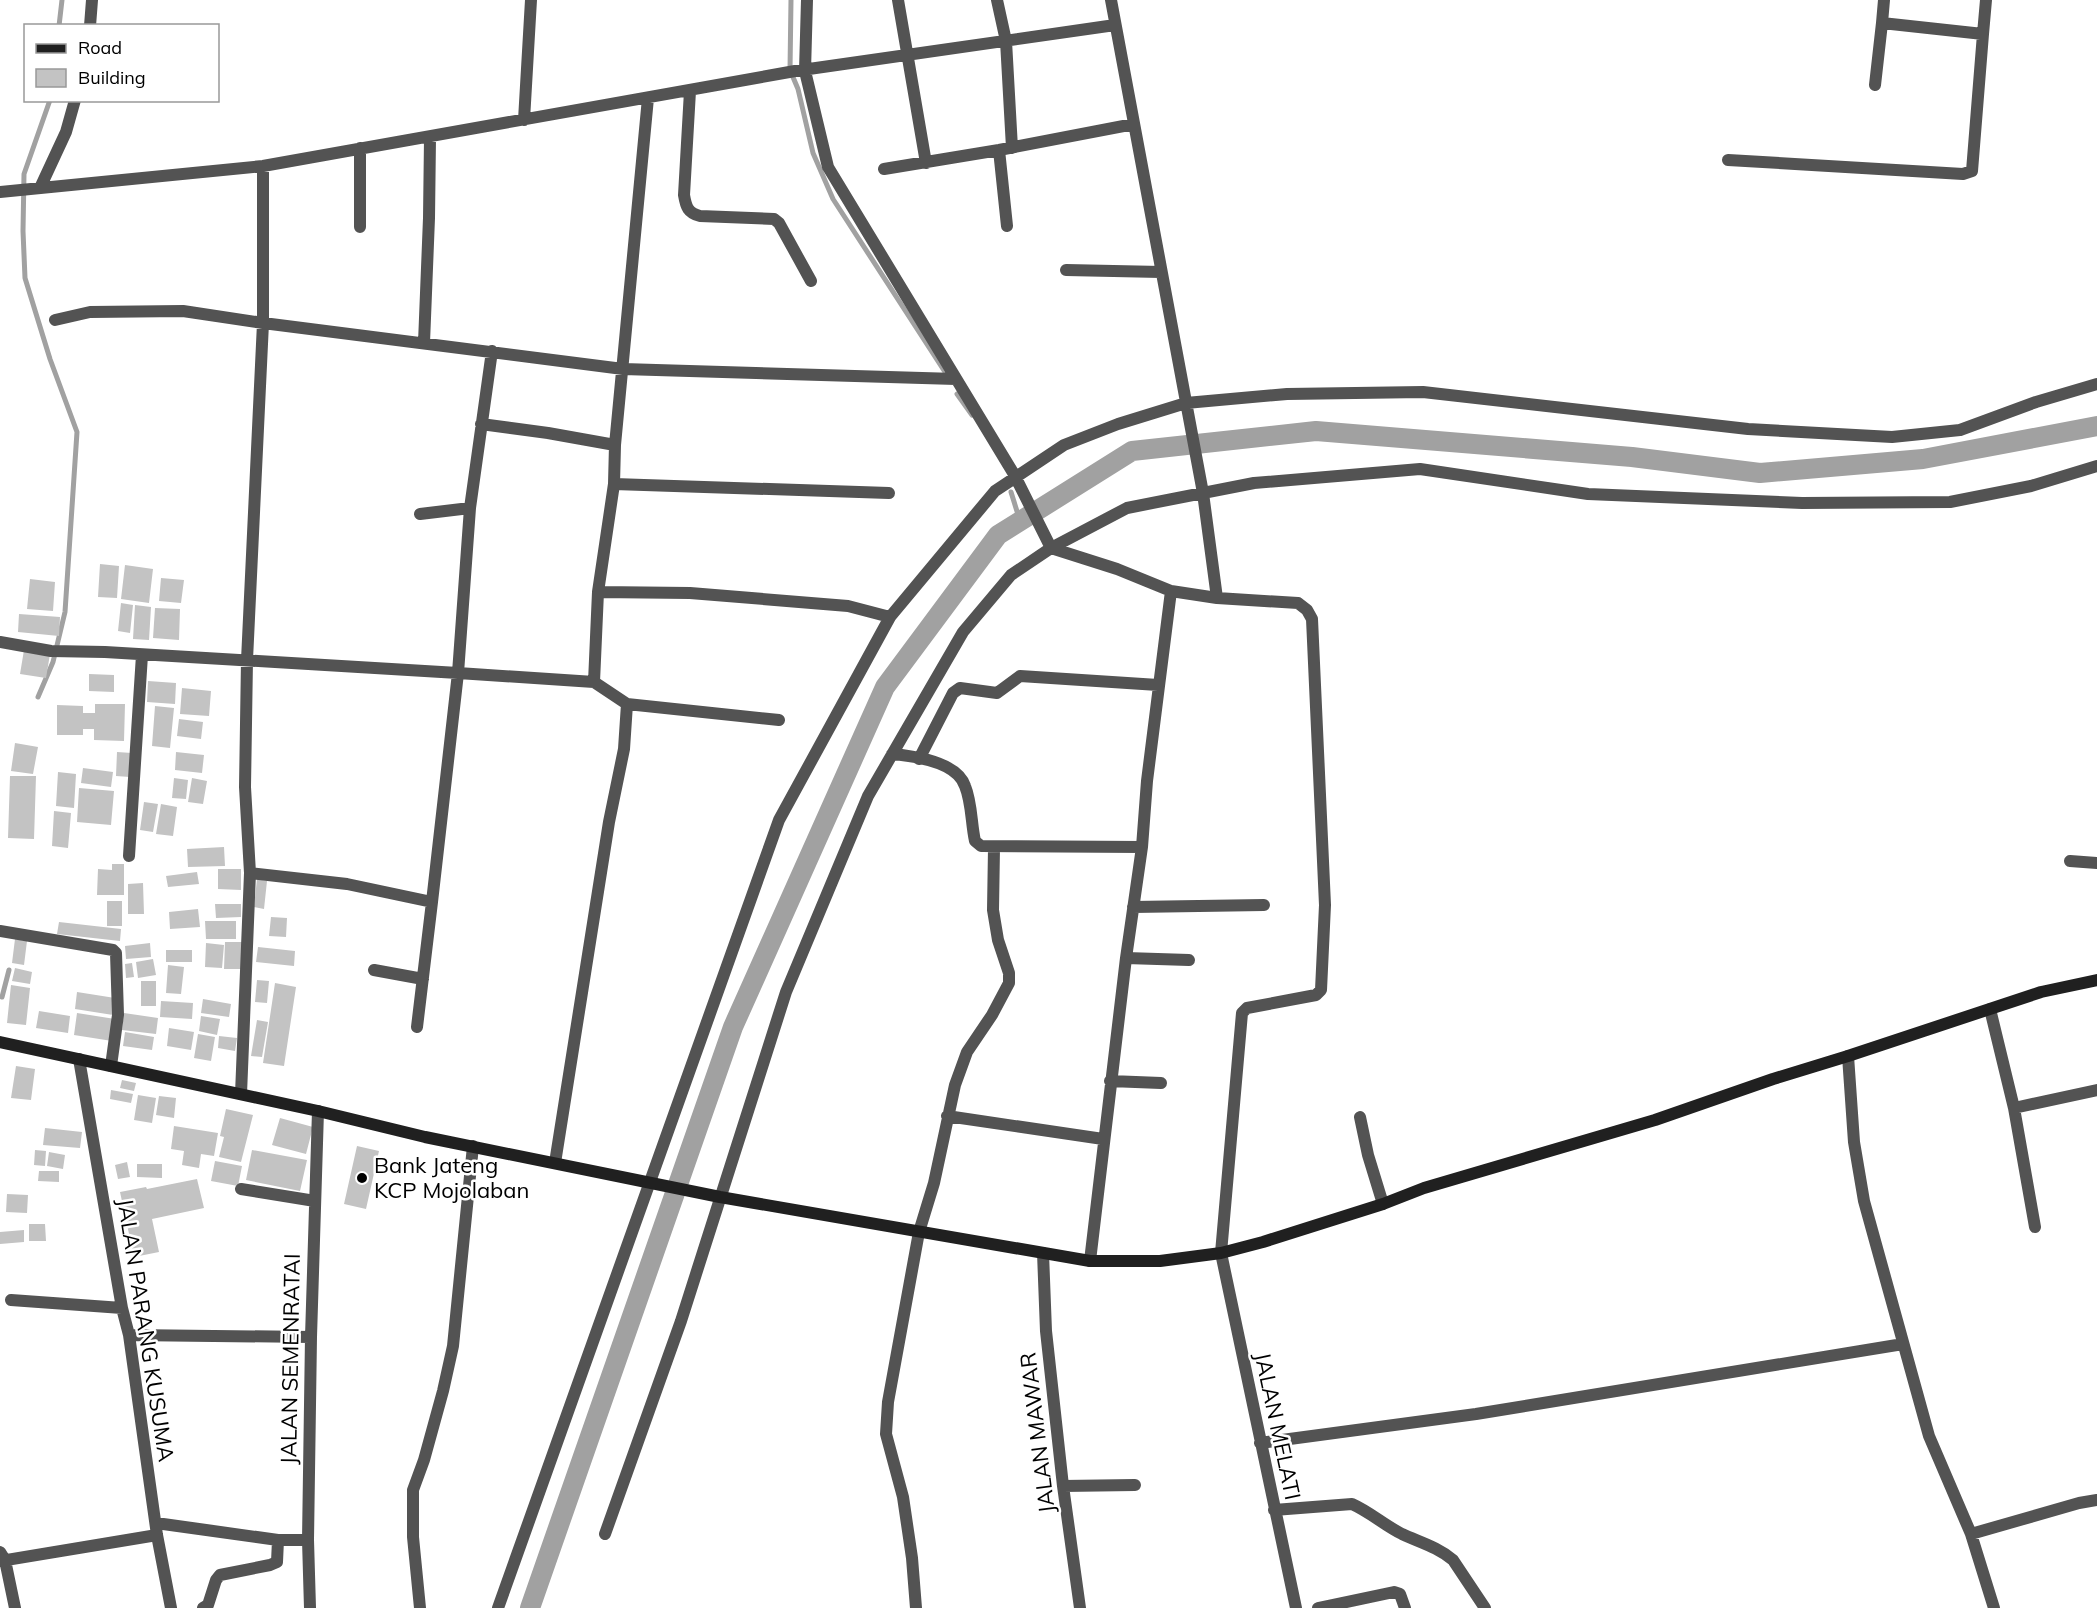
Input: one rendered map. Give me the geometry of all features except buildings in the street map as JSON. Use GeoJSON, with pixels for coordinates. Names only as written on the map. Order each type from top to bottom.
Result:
{"type":"FeatureCollection","features":[{"type":"Feature","properties":{"kind":"main road"},"geometry":{"type":"LineString","coordinates":[[0,1042],[473,1146],[716,1196],[1090,1261],[1161,1261],[1221,1253],[1263,1242],[1383,1204],[1424,1188],[1655,1120],[2041,992],[2097,980]]}},
{"type":"Feature","properties":{"kind":"street"},"geometry":{"type":"LineString","coordinates":[[90,24],[92,0]]}},
{"type":"Feature","properties":{"kind":"street"},"geometry":{"type":"LineString","coordinates":[[524,120],[531,0]]}},
{"type":"Feature","properties":{"kind":"street"},"geometry":{"type":"LineString","coordinates":[[807,0],[794,72],[828,167],[1016,479],[1050,546],[1171,591],[1217,598],[1203,493],[1111,0]]}},
{"type":"Feature","properties":{"kind":"street"},"geometry":{"type":"LineString","coordinates":[[898,0],[926,163]]}},
{"type":"Feature","properties":{"kind":"street"},"geometry":{"type":"LineString","coordinates":[[997,0],[1006,41],[1012,148]]}},
{"type":"Feature","properties":{"kind":"street"},"geometry":{"type":"LineString","coordinates":[[1875,85],[1884,0]]}},
{"type":"Feature","properties":{"kind":"street"},"geometry":{"type":"LineString","coordinates":[[1728,160],[1969,173],[1972,171],[1976,137],[1986,0]]}},
{"type":"Feature","properties":{"kind":"street"},"geometry":{"type":"LineString","coordinates":[[1882,23],[1983,34]]}},
{"type":"Feature","properties":{"kind":"street"},"geometry":{"type":"LineString","coordinates":[[0,192],[263,166],[851,62],[1115,25]]}},
{"type":"Feature","properties":{"kind":"street"},"geometry":{"type":"LineString","coordinates":[[690,91],[684,195],[686,207],[691,214],[700,216],[774,219],[780,223],[811,281]]}},
{"type":"Feature","properties":{"kind":"street"},"geometry":{"type":"LineString","coordinates":[[594,682],[598,592],[614,484],[615,445],[648,98]]}},
{"type":"Feature","properties":{"kind":"street"},"geometry":{"type":"LineString","coordinates":[[30,189],[66,132],[74,102]]}},
{"type":"Feature","properties":{"kind":"street"},"geometry":{"type":"LineString","coordinates":[[884,169],[1012,148],[1134,124]]}},
{"type":"Feature","properties":{"kind":"street"},"geometry":{"type":"LineString","coordinates":[[424,343],[430,138]]}},
{"type":"Feature","properties":{"kind":"street"},"geometry":{"type":"LineString","coordinates":[[360,148],[360,227]]}},
{"type":"Feature","properties":{"kind":"street"},"geometry":{"type":"LineString","coordinates":[[999,150],[1007,225]]}},
{"type":"Feature","properties":{"kind":"street"},"geometry":{"type":"LineString","coordinates":[[241,1094],[250,873],[245,787],[247,660],[263,323],[263,166]]}},
{"type":"Feature","properties":{"kind":"street"},"geometry":{"type":"LineString","coordinates":[[1066,270],[1161,272]]}},
{"type":"Feature","properties":{"kind":"street"},"geometry":{"type":"LineString","coordinates":[[55,320],[90,312],[183,311],[623,369],[956,379]]}},
{"type":"Feature","properties":{"kind":"street"},"geometry":{"type":"LineString","coordinates":[[417,1027],[458,673],[470,508],[492,351]]}},
{"type":"Feature","properties":{"kind":"street"},"geometry":{"type":"LineString","coordinates":[[498,1608],[779,820],[890,617],[995,491],[1064,445],[1118,424],[1187,407],[1287,394],[1423,392],[1748,429],[1892,437],[1960,430],[2036,402],[2097,384]]}},
{"type":"Feature","properties":{"kind":"street"},"geometry":{"type":"LineString","coordinates":[[481,424],[615,445]]}},
{"type":"Feature","properties":{"kind":"street"},"geometry":{"type":"LineString","coordinates":[[604,1534],[681,1321],[716,1196],[786,992],[868,796],[963,632],[1011,575],[1050,546],[1127,508],[1254,483],[1420,469],[1588,494],[1802,503],[1950,502],[2031,486],[2097,466]]}},
{"type":"Feature","properties":{"kind":"street"},"geometry":{"type":"LineString","coordinates":[[614,484],[889,493]]}},
{"type":"Feature","properties":{"kind":"street"},"geometry":{"type":"LineString","coordinates":[[420,514],[470,508]]}},
{"type":"Feature","properties":{"kind":"street"},"geometry":{"type":"LineString","coordinates":[[1090,1261],[1110,1081],[1142,847],[1147,781],[1171,591]]}},
{"type":"Feature","properties":{"kind":"street"},"geometry":{"type":"LineString","coordinates":[[598,592],[690,593],[848,606],[890,617]]}},
{"type":"Feature","properties":{"kind":"street","name":"JALAN MELATI"},"geometry":{"type":"LineString","coordinates":[[1217,598],[1298,603],[1312,619],[1324,905],[1321,990],[1318,994],[1247,1008],[1242,1013],[1221,1253],[1296,1608]]}},
{"type":"Feature","properties":{"kind":"street"},"geometry":{"type":"LineString","coordinates":[[0,642],[51,651],[247,660],[594,682],[627,705],[779,720]]}},
{"type":"Feature","properties":{"kind":"street"},"geometry":{"type":"LineString","coordinates":[[129,856],[142,655]]}},
{"type":"Feature","properties":{"kind":"street"},"geometry":{"type":"LineString","coordinates":[[920,759],[953,693],[960,688],[997,693],[1020,676],[1158,685]]}},
{"type":"Feature","properties":{"kind":"street"},"geometry":{"type":"LineString","coordinates":[[555,1163],[609,822],[624,749],[627,705]]}},
{"type":"Feature","properties":{"kind":"street"},"geometry":{"type":"LineString","coordinates":[[892,754],[943,764],[958,774],[965,784],[975,841],[981,846],[994,848],[1142,847]]}},
{"type":"Feature","properties":{"kind":"street"},"geometry":{"type":"LineString","coordinates":[[916,1608],[912,1558],[903,1497],[886,1434],[888,1402],[919,1232],[934,1183],[955,1085],[967,1052],[992,1015],[1009,983],[1009,973],[998,940],[993,910],[994,848]]}},
{"type":"Feature","properties":{"kind":"street"},"geometry":{"type":"LineString","coordinates":[[2070,861],[2097,863]]}},
{"type":"Feature","properties":{"kind":"street"},"geometry":{"type":"LineString","coordinates":[[250,873],[347,884],[432,902]]}},
{"type":"Feature","properties":{"kind":"street"},"geometry":{"type":"LineString","coordinates":[[1133,907],[1264,905]]}},
{"type":"Feature","properties":{"kind":"street"},"geometry":{"type":"LineString","coordinates":[[0,931],[113,950],[116,953],[118,1015],[111,1066]]}},
{"type":"Feature","properties":{"kind":"street"},"geometry":{"type":"LineString","coordinates":[[1126,958],[1189,960]]}},
{"type":"Feature","properties":{"kind":"street"},"geometry":{"type":"LineString","coordinates":[[374,970],[423,979]]}},
{"type":"Feature","properties":{"kind":"street"},"geometry":{"type":"LineString","coordinates":[[1990,1009],[2014,1108],[2035,1227]]}},
{"type":"Feature","properties":{"kind":"street"},"geometry":{"type":"LineString","coordinates":[[1848,1056],[1854,1142],[1864,1201],[1929,1436],[1971,1534],[1995,1608]]}},
{"type":"Feature","properties":{"kind":"street","name":"JALAN PARANG KUSUMA"},"geometry":{"type":"LineString","coordinates":[[79,1059],[122,1308],[129,1335],[157,1529],[171,1608]]}},
{"type":"Feature","properties":{"kind":"street"},"geometry":{"type":"LineString","coordinates":[[1110,1081],[1161,1083]]}},
{"type":"Feature","properties":{"kind":"street"},"geometry":{"type":"LineString","coordinates":[[2014,1108],[2097,1090]]}},
{"type":"Feature","properties":{"kind":"street","name":"JALAN SEMENRATAI"},"geometry":{"type":"LineString","coordinates":[[310,1608],[308,1540],[311,1337],[318,1111]]}},
{"type":"Feature","properties":{"kind":"street"},"geometry":{"type":"LineString","coordinates":[[947,1116],[1103,1139]]}},
{"type":"Feature","properties":{"kind":"street"},"geometry":{"type":"LineString","coordinates":[[1360,1117],[1368,1155],[1383,1204]]}},
{"type":"Feature","properties":{"kind":"street"},"geometry":{"type":"LineString","coordinates":[[420,1608],[413,1537],[413,1490],[443,1391],[453,1346],[473,1146]]}},
{"type":"Feature","properties":{"kind":"street"},"geometry":{"type":"LineString","coordinates":[[241,1189],[315,1201]]}},
{"type":"Feature","properties":{"kind":"street","name":"JALAN MAWAR"},"geometry":{"type":"LineString","coordinates":[[1043,1253],[1046,1331],[1063,1486],[1080,1608]]}},
{"type":"Feature","properties":{"kind":"street"},"geometry":{"type":"LineString","coordinates":[[10,1300],[122,1308]]}},
{"type":"Feature","properties":{"kind":"street"},"geometry":{"type":"LineString","coordinates":[[129,1335],[311,1337]]}},
{"type":"Feature","properties":{"kind":"street"},"geometry":{"type":"LineString","coordinates":[[1260,1443],[1476,1414],[1903,1344]]}},
{"type":"Feature","properties":{"kind":"street"},"geometry":{"type":"LineString","coordinates":[[1063,1486],[1135,1485]]}},
{"type":"Feature","properties":{"kind":"street"},"geometry":{"type":"LineString","coordinates":[[1971,1534],[2097,1500]]}},
{"type":"Feature","properties":{"kind":"street"},"geometry":{"type":"LineString","coordinates":[[1274,1510],[1352,1504],[1362,1508],[1400,1533],[1446,1553],[1485,1608]]}},
{"type":"Feature","properties":{"kind":"street"},"geometry":{"type":"LineString","coordinates":[[15,1608],[2,1558],[157,1529],[278,1540],[308,1540]]}},
{"type":"Feature","properties":{"kind":"street"},"geometry":{"type":"LineString","coordinates":[[203,1608],[208,1605],[216,1580],[220,1575],[277,1562],[278,1540]]}},
{"type":"Feature","properties":{"kind":"street"},"geometry":{"type":"LineString","coordinates":[[1318,1608],[1394,1592],[1400,1594],[1405,1608]]}},
{"type":"Feature","properties":{"kind":"waterway"},"geometry":{"type":"LineString","coordinates":[[59,24],[62,0]]}},
{"type":"Feature","properties":{"kind":"waterway"},"geometry":{"type":"LineString","coordinates":[[791,0],[790,70],[798,89],[813,153],[833,199],[945,372]]}},
{"type":"Feature","properties":{"kind":"waterway"},"geometry":{"type":"LineString","coordinates":[[38,697],[53,662],[65,612],[77,432],[50,359],[25,278],[24,174],[49,102]]}},
{"type":"Feature","properties":{"kind":"waterway"},"geometry":{"type":"LineString","coordinates":[[957,394],[972,415]]}},
{"type":"Feature","properties":{"kind":"waterway"},"geometry":{"type":"LineString","coordinates":[[530,1608],[733,1027],[885,687],[998,535],[1132,451],[1316,431],[1632,457],[1760,473],[1923,459],[2097,426]]}},
{"type":"Feature","properties":{"kind":"waterway"},"geometry":{"type":"LineString","coordinates":[[1011,492],[1020,521]]}},
{"type":"Feature","properties":{"kind":"waterway"},"geometry":{"type":"LineString","coordinates":[[2,997],[9,970]]}},
{"type":"Feature","properties":{"kind":"place","name":"Bank Jateng KCP Mojolaban"},"geometry":{"type":"Point","coordinates":[362,1178]}}]}
